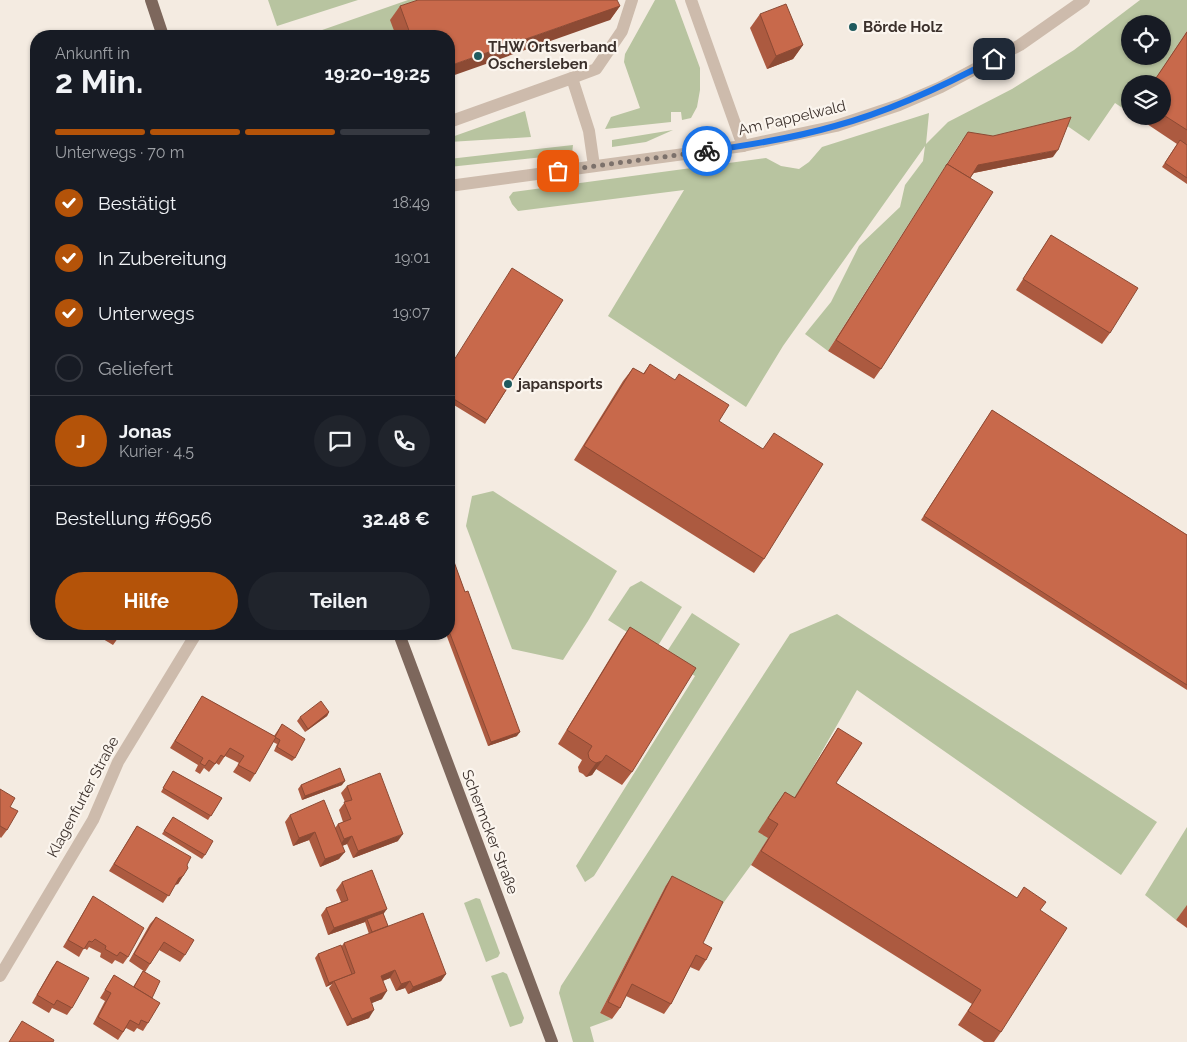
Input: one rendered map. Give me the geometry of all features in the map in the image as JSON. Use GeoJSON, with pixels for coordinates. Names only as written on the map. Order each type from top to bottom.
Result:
{"type":"FeatureCollection","features":[{"type":"Feature","properties":{"kind":"main road"},"geometry":{"type":"LineString","coordinates":[[150,0],[162,30]]}},
{"type":"Feature","properties":{"kind":"main road","name":"Schermcker Straße"},"geometry":{"type":"LineString","coordinates":[[400,640],[552,1042]]}},
{"type":"Feature","properties":{"kind":"street"},"geometry":{"type":"LineString","coordinates":[[455,120],[596,69],[622,31],[632,0]]}},
{"type":"Feature","properties":{"kind":"street"},"geometry":{"type":"LineString","coordinates":[[691,0],[743,146]]}},
{"type":"Feature","properties":{"kind":"street","name":"Am Pappelwald"},"geometry":{"type":"LineString","coordinates":[[455,185],[743,146],[836,126],[899,105],[941,87],[1020,45],[1084,0]]}},
{"type":"Feature","properties":{"kind":"street"},"geometry":{"type":"LineString","coordinates":[[572,78],[589,131],[594,166]]}},
{"type":"Feature","properties":{"kind":"street","name":"Klagenfurter Straße"},"geometry":{"type":"LineString","coordinates":[[0,976],[92,820],[118,762],[192,640]]}},
{"type":"Feature","properties":{"kind":"green space"},"geometry":{"type":"Polygon","coordinates":[[[268,0],[358,0],[277,26],[268,0]]]}},
{"type":"Feature","properties":{"kind":"green space"},"geometry":{"type":"Polygon","coordinates":[[[408,0],[448,0],[405,30],[322,30],[408,0]]]}},
{"type":"Feature","properties":{"kind":"green space"},"geometry":{"type":"Polygon","coordinates":[[[655,0],[675,0],[700,68],[700,90],[697,107],[691,118],[682,120],[681,112],[671,112],[671,122],[605,129],[611,117],[640,108],[624,62],[625,54],[655,0]]]}},
{"type":"Feature","properties":{"kind":"green space"},"geometry":{"type":"Polygon","coordinates":[[[1140,0],[1187,0],[1187,31],[1171,55],[1171,15],[1121,15],[1121,65],[1165,65],[1158,75],[1121,75],[1121,107],[1115,103],[1089,141],[1066,125],[988,144],[962,140],[828,351],[805,334],[831,302],[859,246],[900,207],[905,185],[923,161],[925,146],[783,346],[746,407],[608,316],[684,190],[518,211],[509,197],[513,192],[766,158],[781,166],[799,169],[809,162],[822,147],[929,113],[926,144],[948,122],[1012,89],[1074,50],[1140,0]]]}},
{"type":"Feature","properties":{"kind":"green space"},"geometry":{"type":"Polygon","coordinates":[[[525,111],[531,137],[455,142],[455,136],[525,111]]]}},
{"type":"Feature","properties":{"kind":"green space"},"geometry":{"type":"Polygon","coordinates":[[[673,130],[646,142],[612,147],[612,140],[673,130]]]}},
{"type":"Feature","properties":{"kind":"green space"},"geometry":{"type":"Polygon","coordinates":[[[573,145],[572,154],[455,166],[455,158],[573,145]]]}},
{"type":"Feature","properties":{"kind":"green space"},"geometry":{"type":"Polygon","coordinates":[[[493,491],[617,571],[563,660],[512,649],[466,526],[472,496],[493,491]]]}},
{"type":"Feature","properties":{"kind":"green space"},"geometry":{"type":"Polygon","coordinates":[[[641,581],[682,607],[659,644],[649,646],[608,620],[630,587],[641,581]]]}},
{"type":"Feature","properties":{"kind":"green space"},"geometry":{"type":"Polygon","coordinates":[[[692,613],[740,644],[594,876],[585,882],[576,866],[695,676],[668,659],[668,650],[692,613]]]}},
{"type":"Feature","properties":{"kind":"green space"},"geometry":{"type":"Polygon","coordinates":[[[837,614],[1157,822],[1121,875],[857,690],[804,783],[751,865],[716,913],[665,887],[600,1013],[612,1019],[590,1027],[594,1042],[573,1042],[559,993],[561,986],[790,634],[837,614]]]}},
{"type":"Feature","properties":{"kind":"green space"},"geometry":{"type":"Polygon","coordinates":[[[1187,827],[1187,906],[1176,920],[1145,895],[1187,827]]]}},
{"type":"Feature","properties":{"kind":"green space"},"geometry":{"type":"Polygon","coordinates":[[[476,898],[480,899],[500,953],[498,957],[486,962],[464,903],[476,898]]]}},
{"type":"Feature","properties":{"kind":"green space"},"geometry":{"type":"Polygon","coordinates":[[[503,972],[507,974],[524,1018],[522,1023],[510,1027],[491,976],[503,972]]]}},
{"type":"Feature","properties":{"kind":"building","name":"THW Ortsverband Oschersleben"},"geometry":{"type":"Polygon","coordinates":[[[418,0],[617,0],[620,6],[455,64],[455,30],[409,30],[400,6],[418,0]]]}},
{"type":"Feature","properties":{"kind":"building"},"geometry":{"type":"Polygon","coordinates":[[[786,4],[803,45],[776,56],[760,14],[786,4]]]}},
{"type":"Feature","properties":{"kind":"building"},"geometry":{"type":"Polygon","coordinates":[[[1187,32],[1187,130],[1171,120],[1171,75],[1158,75],[1165,65],[1171,65],[1171,56],[1187,32]]]}},
{"type":"Feature","properties":{"kind":"building"},"geometry":{"type":"Polygon","coordinates":[[[1071,117],[1058,150],[978,165],[970,178],[947,164],[968,132],[993,136],[1071,117]]]}},
{"type":"Feature","properties":{"kind":"building"},"geometry":{"type":"Polygon","coordinates":[[[1180,140],[1187,145],[1187,178],[1165,163],[1180,140]]]}},
{"type":"Feature","properties":{"kind":"building"},"geometry":{"type":"Polygon","coordinates":[[[947,164],[993,192],[881,369],[836,340],[947,164]]]}},
{"type":"Feature","properties":{"kind":"building"},"geometry":{"type":"Polygon","coordinates":[[[1051,235],[1138,288],[1110,333],[1023,279],[1051,235]]]}},
{"type":"Feature","properties":{"kind":"building"},"geometry":{"type":"Polygon","coordinates":[[[512,268],[563,300],[487,420],[455,400],[455,358],[512,268]]]}},
{"type":"Feature","properties":{"kind":"building"},"geometry":{"type":"Polygon","coordinates":[[[650,364],[675,380],[679,374],[729,405],[719,421],[763,449],[774,433],[823,464],[764,559],[584,446],[633,368],[644,374],[650,364]]]}},
{"type":"Feature","properties":{"kind":"building"},"geometry":{"type":"Polygon","coordinates":[[[992,410],[1187,535],[1187,685],[924,516],[992,410]]]}},
{"type":"Feature","properties":{"kind":"building"},"geometry":{"type":"Polygon","coordinates":[[[455,564],[465,592],[468,591],[520,732],[491,742],[452,640],[455,640],[455,564]]]}},
{"type":"Feature","properties":{"kind":"building"},"geometry":{"type":"Polygon","coordinates":[[[630,627],[696,668],[632,772],[606,755],[602,761],[596,763],[592,761],[588,753],[592,746],[567,730],[630,627]]]}},
{"type":"Feature","properties":{"kind":"building"},"geometry":{"type":"Polygon","coordinates":[[[202,696],[276,737],[255,774],[238,765],[244,756],[230,748],[224,757],[221,755],[215,764],[209,760],[205,766],[200,763],[203,758],[175,741],[202,696]]]}},
{"type":"Feature","properties":{"kind":"building"},"geometry":{"type":"Polygon","coordinates":[[[321,701],[329,712],[308,729],[300,717],[321,701]]]}},
{"type":"Feature","properties":{"kind":"building"},"geometry":{"type":"Polygon","coordinates":[[[282,724],[305,739],[295,758],[277,747],[280,740],[275,737],[282,724]]]}},
{"type":"Feature","properties":{"kind":"building"},"geometry":{"type":"Polygon","coordinates":[[[838,728],[862,743],[836,783],[1017,898],[1024,887],[1046,902],[1040,910],[1067,928],[1001,1032],[968,1011],[981,990],[761,851],[778,824],[768,818],[785,792],[795,798],[838,728]]]}},
{"type":"Feature","properties":{"kind":"building"},"geometry":{"type":"Polygon","coordinates":[[[340,768],[345,781],[305,796],[301,785],[340,768]]]}},
{"type":"Feature","properties":{"kind":"building"},"geometry":{"type":"Polygon","coordinates":[[[173,771],[222,798],[211,816],[163,788],[173,771]]]}},
{"type":"Feature","properties":{"kind":"building"},"geometry":{"type":"Polygon","coordinates":[[[380,773],[403,834],[358,851],[352,836],[344,839],[338,824],[351,819],[344,802],[352,800],[347,786],[380,773]]]}},
{"type":"Feature","properties":{"kind":"building"},"geometry":{"type":"Polygon","coordinates":[[[0,789],[15,798],[10,807],[18,811],[7,830],[0,826],[0,789]]]}},
{"type":"Feature","properties":{"kind":"building"},"geometry":{"type":"Polygon","coordinates":[[[324,800],[345,852],[325,859],[315,832],[299,838],[290,815],[324,800]]]}},
{"type":"Feature","properties":{"kind":"building"},"geometry":{"type":"Polygon","coordinates":[[[173,817],[213,841],[205,855],[164,831],[173,817]]]}},
{"type":"Feature","properties":{"kind":"building"},"geometry":{"type":"Polygon","coordinates":[[[137,826],[191,857],[187,865],[188,868],[183,876],[179,878],[169,896],[114,864],[137,826]]]}},
{"type":"Feature","properties":{"kind":"building"},"geometry":{"type":"Polygon","coordinates":[[[372,870],[387,909],[334,928],[326,908],[348,900],[342,882],[372,870]]]}},
{"type":"Feature","properties":{"kind":"building"},"geometry":{"type":"Polygon","coordinates":[[[672,876],[723,902],[703,943],[712,948],[706,960],[696,955],[671,1004],[632,984],[620,1008],[608,1002],[672,876]]]}},
{"type":"Feature","properties":{"kind":"building"},"geometry":{"type":"Polygon","coordinates":[[[93,896],[144,928],[128,957],[120,952],[117,956],[105,949],[106,946],[95,939],[92,942],[89,941],[84,949],[68,940],[93,896]]]}},
{"type":"Feature","properties":{"kind":"building"},"geometry":{"type":"Polygon","coordinates":[[[383,913],[388,926],[372,932],[367,919],[383,913]]]}},
{"type":"Feature","properties":{"kind":"building"},"geometry":{"type":"Polygon","coordinates":[[[423,913],[446,974],[413,987],[410,981],[401,984],[395,970],[381,976],[387,991],[370,998],[374,1010],[352,1019],[334,981],[355,973],[344,943],[423,913]]]}},
{"type":"Feature","properties":{"kind":"building"},"geometry":{"type":"Polygon","coordinates":[[[156,917],[194,940],[185,955],[164,942],[150,964],[134,954],[156,917]]]}},
{"type":"Feature","properties":{"kind":"building"},"geometry":{"type":"Polygon","coordinates":[[[341,945],[352,974],[329,983],[318,954],[341,945]]]}},
{"type":"Feature","properties":{"kind":"building"},"geometry":{"type":"Polygon","coordinates":[[[57,961],[89,978],[72,1008],[57,1000],[54,1005],[37,995],[57,961]]]}},
{"type":"Feature","properties":{"kind":"building"},"geometry":{"type":"Polygon","coordinates":[[[143,971],[160,981],[152,998],[134,987],[143,971]]]}},
{"type":"Feature","properties":{"kind":"building"},"geometry":{"type":"Polygon","coordinates":[[[114,975],[160,1003],[148,1023],[141,1020],[139,1025],[130,1020],[123,1032],[98,1017],[111,993],[105,990],[114,975]]]}},
{"type":"Feature","properties":{"kind":"building"},"geometry":{"type":"Polygon","coordinates":[[[22,1021],[54,1040],[53,1042],[9,1042],[22,1021]]]}},
{"type":"Feature","properties":{"kind":"way so far"},"geometry":{"type":"LineString","coordinates":[[558,171],[707,151]]}},
{"type":"Feature","properties":{"kind":"place","name":"Börde Holz"},"geometry":{"type":"Point","coordinates":[853,27]}},
{"type":"Feature","properties":{"kind":"place","name":"THW Ortsverband Oschersleben"},"geometry":{"type":"Point","coordinates":[478,56]}},
{"type":"Feature","properties":{"kind":"place","name":"japansports"},"geometry":{"type":"Point","coordinates":[508,384]}},
{"type":"Feature","properties":{"kind":"route"},"geometry":{"type":"LineString","coordinates":[[707,151],[743,146],[836,126],[899,105],[941,87],[994,59]]}}]}
